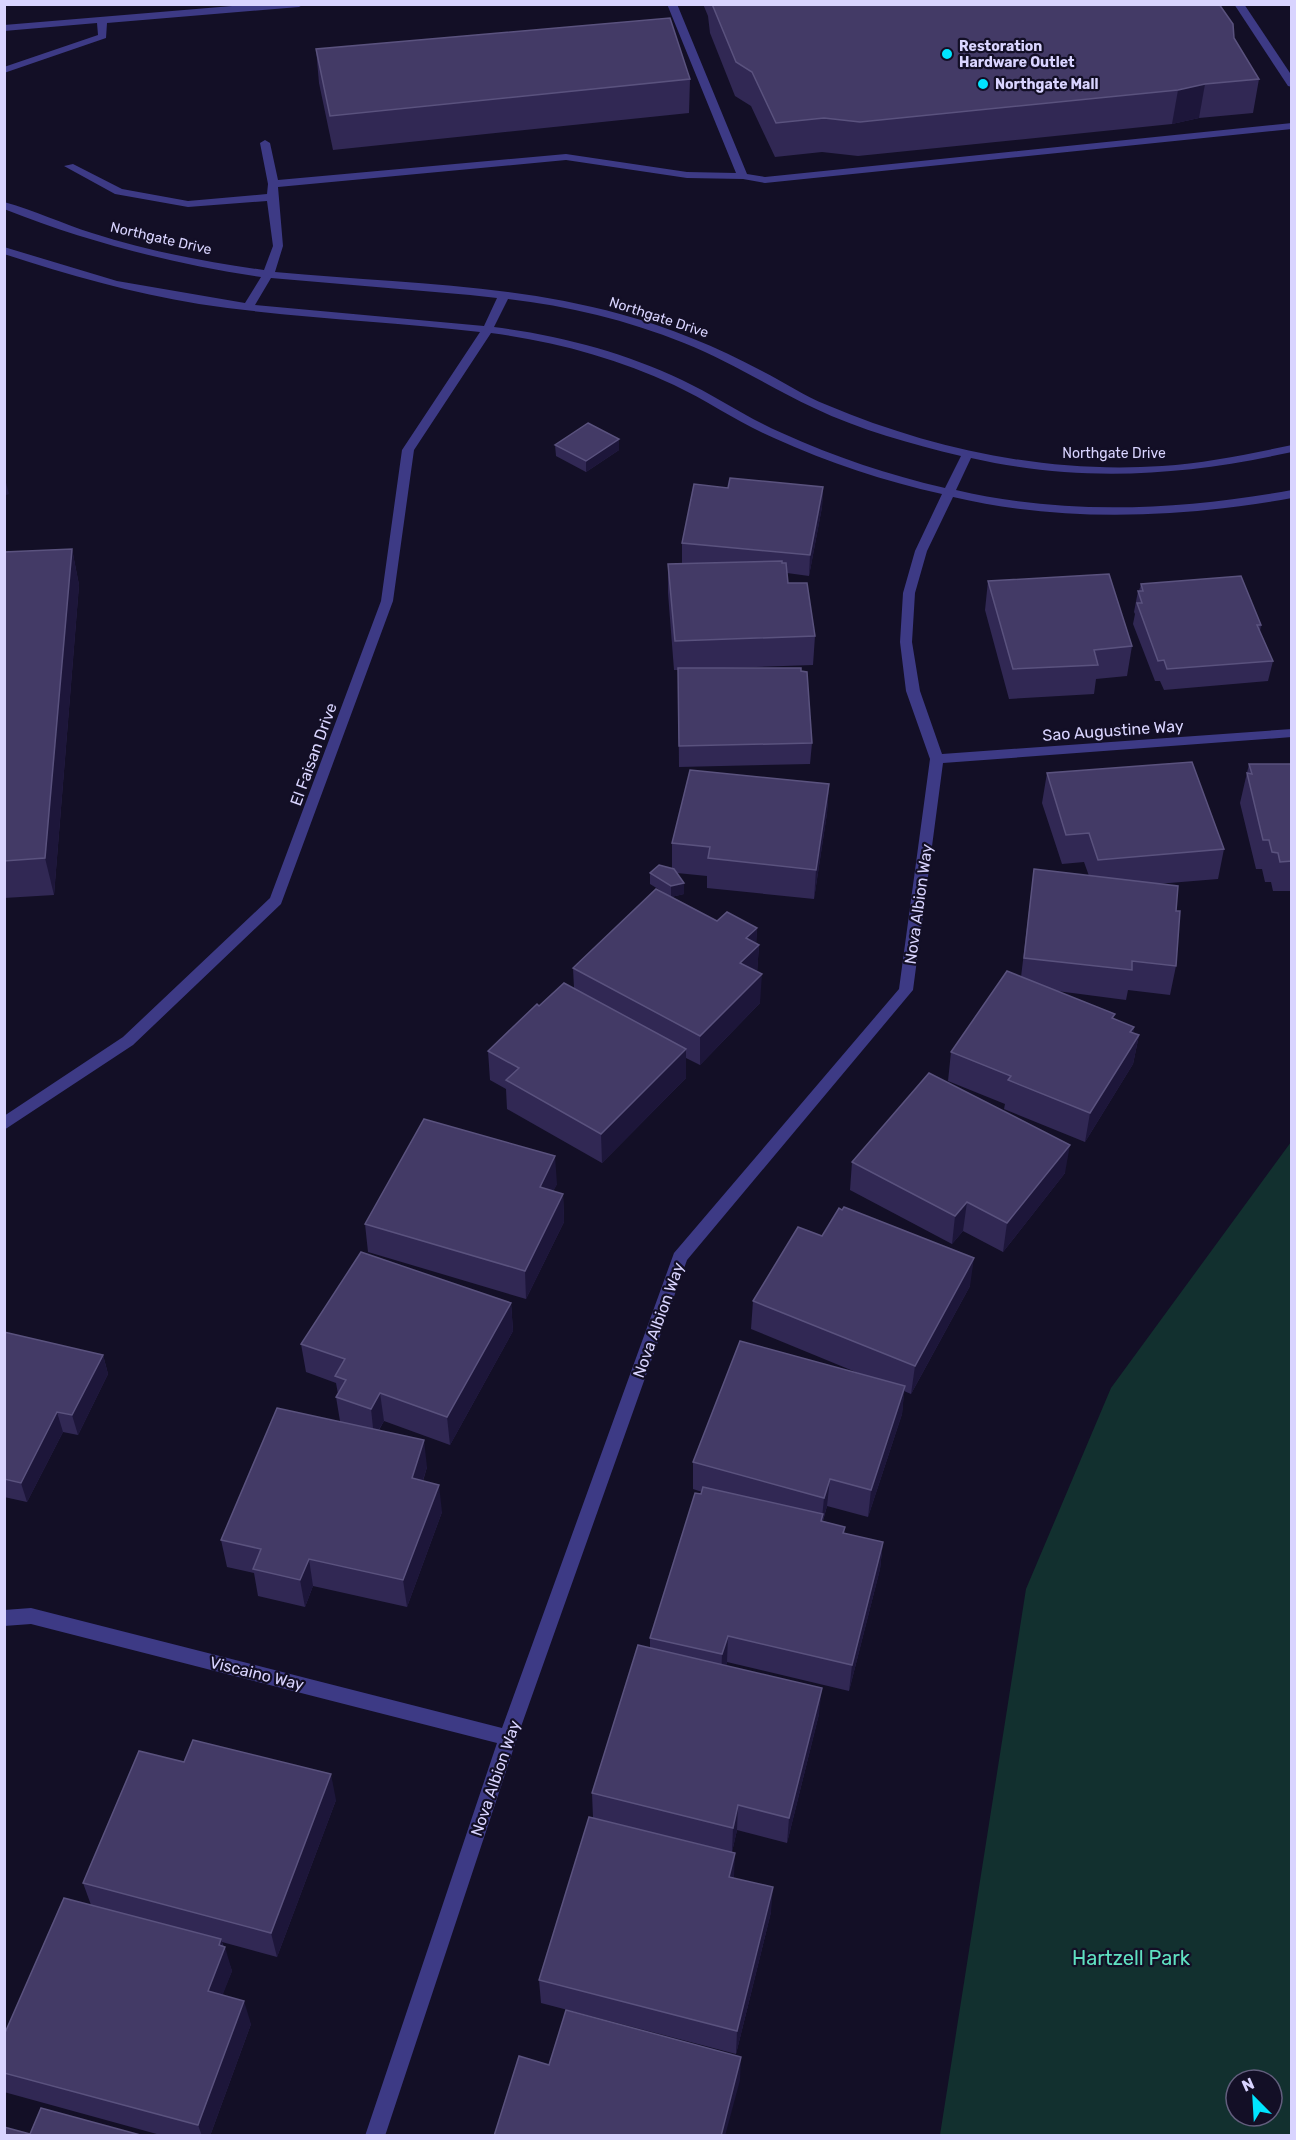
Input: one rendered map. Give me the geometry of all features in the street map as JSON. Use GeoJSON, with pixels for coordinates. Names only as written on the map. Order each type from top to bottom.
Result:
{"type":"FeatureCollection","features":[{"type":"Feature","properties":{"kind":"street"},"geometry":{"type":"LineString","coordinates":[[4,28],[299,4]]}},
{"type":"Feature","properties":{"kind":"street"},"geometry":{"type":"LineString","coordinates":[[672,4],[743,176]]}},
{"type":"Feature","properties":{"kind":"street"},"geometry":{"type":"LineString","coordinates":[[1239,4],[1292,84]]}},
{"type":"Feature","properties":{"kind":"street"},"geometry":{"type":"LineString","coordinates":[[4,70],[103,36],[102,21]]}},
{"type":"Feature","properties":{"kind":"street"},"geometry":{"type":"LineString","coordinates":[[273,184],[540,158],[566,158],[687,175],[743,176],[765,180],[1292,126]]}},
{"type":"Feature","properties":{"kind":"street"},"geometry":{"type":"LineString","coordinates":[[248,307],[269,273],[278,246],[272,197],[273,184],[265,143]]}},
{"type":"Feature","properties":{"kind":"street"},"geometry":{"type":"LineString","coordinates":[[69,166],[118,192],[188,204],[272,197]]}},
{"type":"Feature","properties":{"kind":"street","name":"Northgate Drive"},"geometry":{"type":"LineString","coordinates":[[4,205],[107,241],[158,255],[269,273],[504,296],[570,306],[643,325],[701,346],[756,372],[818,406],[885,432],[967,455],[1060,468],[1148,471],[1234,461],[1292,448]]}},
{"type":"Feature","properties":{"kind":"street"},"geometry":{"type":"LineString","coordinates":[[4,250],[71,272],[150,292],[248,307],[487,330],[547,339],[602,354],[663,376],[777,436],[840,461],[949,493],[1056,509],[1160,512],[1261,501],[1292,494]]}},
{"type":"Feature","properties":{"kind":"street","name":"El Faisan Drive"},"geometry":{"type":"LineString","coordinates":[[4,1124],[128,1041],[276,900],[387,601],[408,450],[487,330],[504,296]]}},
{"type":"Feature","properties":{"kind":"street","name":"Nova Albion Way"},"geometry":{"type":"LineString","coordinates":[[375,2136],[508,1738],[680,1257],[906,990],[937,759],[914,691],[906,642],[909,593],[921,551],[967,455]]}},
{"type":"Feature","properties":{"kind":"street","name":"Sao Augustine Way"},"geometry":{"type":"LineString","coordinates":[[937,759],[1292,733]]}},
{"type":"Feature","properties":{"kind":"street","name":"Viscaino Way"},"geometry":{"type":"LineString","coordinates":[[4,1618],[31,1616],[508,1738]]}},
{"type":"Feature","properties":{"kind":"green space","name":"Hartzell Park"},"geometry":{"type":"Polygon","coordinates":[[[1291,1142],[1291,2135],[940,2135],[1026,1589],[1111,1388],[1291,1142]]]}},
{"type":"Feature","properties":{"kind":"building","name":"Northgate Mall"},"geometry":{"type":"Polygon","coordinates":[[[712,4],[1219,4],[1233,24],[1234,38],[1259,79],[1205,84],[1178,90],[860,122],[824,118],[776,123],[752,72],[736,62],[712,4]]]}},
{"type":"Feature","properties":{"kind":"building"},"geometry":{"type":"Polygon","coordinates":[[[670,18],[690,79],[330,116],[316,49],[670,18]]]}},
{"type":"Feature","properties":{"kind":"building"},"geometry":{"type":"Polygon","coordinates":[[[588,423],[619,439],[586,461],[555,445],[588,423]]]}},
{"type":"Feature","properties":{"kind":"building"},"geometry":{"type":"Polygon","coordinates":[[[730,478],[823,487],[810,555],[682,543],[694,484],[728,488],[730,478]]]}},
{"type":"Feature","properties":{"kind":"building"},"geometry":{"type":"Polygon","coordinates":[[[72,549],[45,858],[4,861],[4,552],[72,549]]]}},
{"type":"Feature","properties":{"kind":"building"},"geometry":{"type":"Polygon","coordinates":[[[782,561],[786,563],[788,583],[807,583],[815,636],[675,641],[668,564],[782,561]]]}},
{"type":"Feature","properties":{"kind":"building"},"geometry":{"type":"Polygon","coordinates":[[[1109,574],[1132,646],[1094,650],[1098,665],[1013,669],[988,581],[1109,574]]]}},
{"type":"Feature","properties":{"kind":"building"},"geometry":{"type":"Polygon","coordinates":[[[1241,576],[1261,625],[1257,625],[1273,661],[1167,669],[1164,660],[1158,661],[1137,603],[1142,603],[1138,591],[1143,591],[1141,584],[1241,576]]]}},
{"type":"Feature","properties":{"kind":"building"},"geometry":{"type":"Polygon","coordinates":[[[678,668],[801,668],[801,671],[807,672],[812,743],[679,746],[678,668]]]}},
{"type":"Feature","properties":{"kind":"building"},"geometry":{"type":"Polygon","coordinates":[[[1192,762],[1224,849],[1098,860],[1089,833],[1066,835],[1047,773],[1192,762]]]}},
{"type":"Feature","properties":{"kind":"building"},"geometry":{"type":"Polygon","coordinates":[[[1249,764],[1292,764],[1292,861],[1280,862],[1278,853],[1272,852],[1269,840],[1263,840],[1247,773],[1252,774],[1249,764]]]}},
{"type":"Feature","properties":{"kind":"building"},"geometry":{"type":"Polygon","coordinates":[[[690,770],[829,784],[816,870],[708,858],[710,847],[672,843],[690,770]]]}},
{"type":"Feature","properties":{"kind":"building"},"geometry":{"type":"Polygon","coordinates":[[[659,865],[674,869],[684,883],[671,886],[650,873],[659,865]]]}},
{"type":"Feature","properties":{"kind":"building"},"geometry":{"type":"Polygon","coordinates":[[[1034,869],[1178,886],[1176,911],[1180,911],[1176,966],[1132,961],[1132,970],[1024,958],[1034,869]]]}},
{"type":"Feature","properties":{"kind":"building"},"geometry":{"type":"Polygon","coordinates":[[[656,889],[717,921],[727,912],[757,928],[746,938],[759,945],[740,963],[762,974],[700,1036],[573,968],[656,889]]]}},
{"type":"Feature","properties":{"kind":"building"},"geometry":{"type":"Polygon","coordinates":[[[1007,971],[1115,1014],[1112,1018],[1134,1027],[1130,1032],[1139,1035],[1090,1113],[1008,1080],[1011,1076],[951,1052],[1007,971]]]}},
{"type":"Feature","properties":{"kind":"building"},"geometry":{"type":"Polygon","coordinates":[[[564,983],[686,1049],[601,1134],[506,1080],[519,1068],[488,1051],[537,1004],[539,1006],[564,983]]]}},
{"type":"Feature","properties":{"kind":"building"},"geometry":{"type":"Polygon","coordinates":[[[929,1073],[1070,1145],[1007,1223],[967,1202],[955,1216],[852,1162],[929,1073]]]}},
{"type":"Feature","properties":{"kind":"building"},"geometry":{"type":"Polygon","coordinates":[[[424,1119],[555,1156],[540,1187],[563,1194],[525,1271],[365,1224],[424,1119]]]}},
{"type":"Feature","properties":{"kind":"building"},"geometry":{"type":"Polygon","coordinates":[[[844,1207],[974,1258],[915,1366],[753,1301],[798,1227],[822,1236],[839,1208],[842,1210],[844,1207]]]}},
{"type":"Feature","properties":{"kind":"building"},"geometry":{"type":"Polygon","coordinates":[[[361,1252],[511,1303],[447,1417],[380,1393],[371,1409],[336,1397],[346,1380],[335,1376],[345,1359],[301,1344],[361,1252]]]}},
{"type":"Feature","properties":{"kind":"building"},"geometry":{"type":"Polygon","coordinates":[[[4,1332],[103,1355],[72,1415],[57,1412],[21,1483],[4,1479],[4,1332]]]}},
{"type":"Feature","properties":{"kind":"building"},"geometry":{"type":"Polygon","coordinates":[[[740,1341],[905,1386],[871,1490],[830,1479],[824,1498],[693,1462],[740,1341]]]}},
{"type":"Feature","properties":{"kind":"building"},"geometry":{"type":"Polygon","coordinates":[[[277,1408],[424,1440],[412,1478],[439,1485],[403,1580],[309,1559],[300,1580],[253,1569],[261,1549],[221,1540],[277,1408]]]}},
{"type":"Feature","properties":{"kind":"building"},"geometry":{"type":"Polygon","coordinates":[[[703,1487],[823,1514],[821,1521],[845,1527],[843,1533],[883,1542],[852,1665],[728,1636],[722,1654],[650,1638],[695,1493],[701,1494],[703,1487]]]}},
{"type":"Feature","properties":{"kind":"building"},"geometry":{"type":"Polygon","coordinates":[[[638,1645],[822,1688],[789,1818],[738,1805],[733,1828],[592,1793],[638,1645]]]}},
{"type":"Feature","properties":{"kind":"building"},"geometry":{"type":"Polygon","coordinates":[[[193,1740],[331,1774],[271,1933],[83,1883],[139,1751],[184,1762],[193,1740]]]}},
{"type":"Feature","properties":{"kind":"building"},"geometry":{"type":"Polygon","coordinates":[[[589,1817],[735,1853],[729,1877],[773,1887],[737,2031],[539,1980],[589,1817]]]}},
{"type":"Feature","properties":{"kind":"building"},"geometry":{"type":"Polygon","coordinates":[[[64,1898],[221,1939],[219,1945],[225,1947],[208,1991],[244,2001],[198,2125],[4,2073],[4,2035],[64,1898]]]}},
{"type":"Feature","properties":{"kind":"building"},"geometry":{"type":"Polygon","coordinates":[[[566,2010],[741,2057],[721,2136],[494,2136],[519,2056],[549,2065],[566,2010]]]}},
{"type":"Feature","properties":{"kind":"building"},"geometry":{"type":"Polygon","coordinates":[[[41,2108],[144,2136],[4,2136],[4,2127],[30,2134],[41,2108]]]}},
{"type":"Feature","properties":{"kind":"place","name":"Restoration Hardware Outlet"},"geometry":{"type":"Point","coordinates":[947,54]}},
{"type":"Feature","properties":{"kind":"place","name":"Northgate Mall"},"geometry":{"type":"Point","coordinates":[983,84]}}]}
